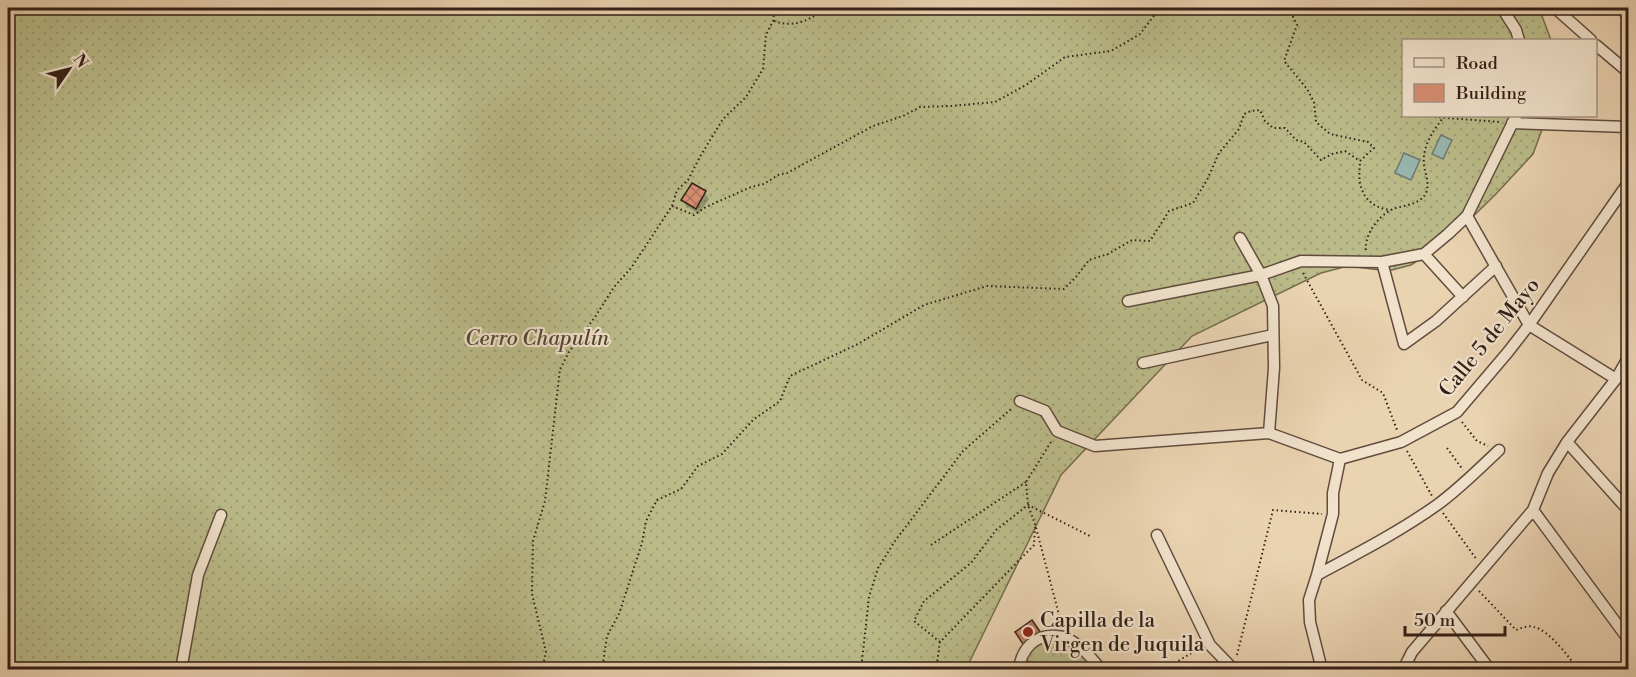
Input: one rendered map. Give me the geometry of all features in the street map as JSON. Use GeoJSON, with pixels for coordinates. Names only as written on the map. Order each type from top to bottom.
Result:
{"type":"FeatureCollection","features":[{"type":"Feature","properties":{"kind":"street"},"geometry":{"type":"LineString","coordinates":[[1502,8],[1516,30],[1519,39]]}},
{"type":"Feature","properties":{"kind":"street"},"geometry":{"type":"LineString","coordinates":[[1555,8],[1590,39]]}},
{"type":"Feature","properties":{"kind":"street"},"geometry":{"type":"LineString","coordinates":[[1622,8],[1629,17]]}},
{"type":"Feature","properties":{"kind":"street"},"geometry":{"type":"LineString","coordinates":[[1597,46],[1629,72]]}},
{"type":"Feature","properties":{"kind":"street"},"geometry":{"type":"LineString","coordinates":[[1128,301],[1261,275],[1301,261],[1382,262],[1424,254],[1467,216],[1514,119],[1629,127]]}},
{"type":"Feature","properties":{"kind":"street","name":"Calle 5 de Mayo"},"geometry":{"type":"LineString","coordinates":[[1340,459],[1401,442],[1456,412],[1529,325],[1629,183]]}},
{"type":"Feature","properties":{"kind":"street"},"geometry":{"type":"LineString","coordinates":[[1467,216],[1529,325],[1616,379]]}},
{"type":"Feature","properties":{"kind":"street"},"geometry":{"type":"LineString","coordinates":[[1240,238],[1261,275],[1273,306],[1274,368],[1269,433]]}},
{"type":"Feature","properties":{"kind":"street"},"geometry":{"type":"LineString","coordinates":[[1424,254],[1463,297]]}},
{"type":"Feature","properties":{"kind":"street"},"geometry":{"type":"LineString","coordinates":[[1382,262],[1404,344],[1436,321],[1496,266]]}},
{"type":"Feature","properties":{"kind":"street"},"geometry":{"type":"LineString","coordinates":[[1143,363],[1273,335]]}},
{"type":"Feature","properties":{"kind":"street"},"geometry":{"type":"LineString","coordinates":[[1406,668],[1412,652],[1533,510],[1548,473],[1567,442],[1616,379],[1629,358]]}},
{"type":"Feature","properties":{"kind":"street"},"geometry":{"type":"LineString","coordinates":[[1020,401],[1045,411],[1057,431],[1095,446],[1269,433],[1340,459],[1333,493],[1333,514],[1309,600],[1310,622],[1322,669]]}},
{"type":"Feature","properties":{"kind":"street"},"geometry":{"type":"LineString","coordinates":[[1567,442],[1629,510]]}},
{"type":"Feature","properties":{"kind":"street"},"geometry":{"type":"LineString","coordinates":[[1317,575],[1388,536],[1437,505],[1499,450]]}},
{"type":"Feature","properties":{"kind":"street"},"geometry":{"type":"LineString","coordinates":[[1533,510],[1629,639]]}},
{"type":"Feature","properties":{"kind":"street"},"geometry":{"type":"LineString","coordinates":[[181,669],[198,575],[221,515]]}},
{"type":"Feature","properties":{"kind":"street"},"geometry":{"type":"LineString","coordinates":[[1157,535],[1210,645],[1233,669]]}},
{"type":"Feature","properties":{"kind":"street"},"geometry":{"type":"LineString","coordinates":[[1446,611],[1490,669]]}},
{"type":"Feature","properties":{"kind":"street"},"geometry":{"type":"LineString","coordinates":[[1019,669],[1020,660],[1031,643],[1047,635],[1065,637],[1089,654],[1101,669]]}},
{"type":"Feature","properties":{"kind":"path"},"geometry":{"type":"LineString","coordinates":[[542,669],[546,652],[532,594],[533,541],[545,501],[560,369],[569,352],[614,287],[631,268],[672,206],[677,190],[688,180],[723,119],[746,97],[763,69],[766,35],[773,21],[775,8]]}},
{"type":"Feature","properties":{"kind":"path"},"geometry":{"type":"LineString","coordinates":[[773,21],[786,26],[814,18],[825,8]]}},
{"type":"Feature","properties":{"kind":"path"},"geometry":{"type":"LineString","coordinates":[[1092,8],[1095,11],[1119,14],[1156,13],[1172,8]]}},
{"type":"Feature","properties":{"kind":"path"},"geometry":{"type":"LineString","coordinates":[[1204,8],[1209,8]]}},
{"type":"Feature","properties":{"kind":"path"},"geometry":{"type":"LineString","coordinates":[[1289,8],[1297,25],[1284,61],[1307,88],[1314,102],[1316,122],[1330,134],[1368,142],[1374,148],[1360,161],[1360,186],[1371,204],[1391,210],[1419,201],[1426,193],[1428,180],[1424,164],[1425,150],[1432,133],[1443,118]]}},
{"type":"Feature","properties":{"kind":"path"},"geometry":{"type":"LineString","coordinates":[[672,206],[694,215],[706,207],[751,187],[764,184],[777,175],[788,173],[873,126],[903,116],[920,107],[995,102],[1026,85],[1065,57],[1111,51],[1140,34],[1156,13]]}},
{"type":"Feature","properties":{"kind":"path"},"geometry":{"type":"LineString","coordinates":[[602,669],[607,636],[619,614],[642,543],[646,521],[657,500],[681,489],[698,466],[722,454],[753,420],[780,401],[790,376],[858,344],[924,305],[987,286],[1064,289],[1089,260],[1108,254],[1132,240],[1150,242],[1169,211],[1193,203],[1207,180],[1219,153],[1239,129],[1244,114],[1251,111],[1260,110],[1265,121],[1273,128],[1285,128],[1296,140],[1304,142],[1321,160],[1345,151],[1360,161]]}},
{"type":"Feature","properties":{"kind":"path"},"geometry":{"type":"LineString","coordinates":[[1432,117],[1514,119]]}},
{"type":"Feature","properties":{"kind":"path"},"geometry":{"type":"LineString","coordinates":[[1368,261],[1365,246],[1370,232],[1378,220],[1391,210]]}},
{"type":"Feature","properties":{"kind":"path"},"geometry":{"type":"LineString","coordinates":[[1297,263],[1362,380],[1383,393],[1401,442],[1437,505],[1483,568]]}},
{"type":"Feature","properties":{"kind":"path"},"geometry":{"type":"LineString","coordinates":[[861,669],[869,597],[878,568],[895,541],[963,451],[1020,401]]}},
{"type":"Feature","properties":{"kind":"path"},"geometry":{"type":"LineString","coordinates":[[1456,412],[1477,441],[1499,450]]}},
{"type":"Feature","properties":{"kind":"path"},"geometry":{"type":"LineString","coordinates":[[931,544],[1026,482],[1057,431]]}},
{"type":"Feature","properties":{"kind":"path"},"geometry":{"type":"LineString","coordinates":[[1447,448],[1469,478]]}},
{"type":"Feature","properties":{"kind":"path"},"geometry":{"type":"LineString","coordinates":[[1026,482],[1028,505],[1065,637]]}},
{"type":"Feature","properties":{"kind":"path"},"geometry":{"type":"LineString","coordinates":[[1028,505],[1092,537]]}},
{"type":"Feature","properties":{"kind":"path"},"geometry":{"type":"LineString","coordinates":[[940,642],[914,621],[924,602],[971,563],[996,530],[1028,505]]}},
{"type":"Feature","properties":{"kind":"path"},"geometry":{"type":"LineString","coordinates":[[1233,669],[1273,510],[1333,514]]}},
{"type":"Feature","properties":{"kind":"path"},"geometry":{"type":"LineString","coordinates":[[936,669],[940,642],[1034,545],[1035,524]]}},
{"type":"Feature","properties":{"kind":"path"},"geometry":{"type":"LineString","coordinates":[[1471,582],[1516,630],[1528,626],[1541,629],[1558,644],[1578,669]]}},
{"type":"Feature","properties":{"kind":"path"},"geometry":{"type":"LineString","coordinates":[[1163,669],[1200,648],[1210,645]]}},
{"type":"Feature","properties":{"kind":"green space","name":"Cerro Chapulín"},"geometry":{"type":"Polygon","coordinates":[[[8,8],[1539,8],[1551,39],[1402,39],[1402,117],[1547,117],[1533,154],[1449,240],[1411,265],[1388,271],[1348,266],[1321,273],[1192,336],[1061,475],[966,669],[8,669],[8,8]]]}},
{"type":"Feature","properties":{"kind":"green space"},"geometry":{"type":"Polygon","coordinates":[[[1065,637],[1101,669],[1051,669],[1050,665],[1020,660],[1031,643],[1065,637]]]}},
{"type":"Feature","properties":{"kind":"water"},"geometry":{"type":"Polygon","coordinates":[[[1441,135],[1452,140],[1443,159],[1432,154],[1441,135]]]}},
{"type":"Feature","properties":{"kind":"water"},"geometry":{"type":"Polygon","coordinates":[[[1404,153],[1420,160],[1411,180],[1395,173],[1404,153]]]}},
{"type":"Feature","properties":{"kind":"building"},"geometry":{"type":"Polygon","coordinates":[[[692,183],[706,191],[696,209],[681,200],[692,183]]]}},
{"type":"Feature","properties":{"kind":"building","name":"Capilla de la Virgen de Juquila"},"geometry":{"type":"Polygon","coordinates":[[[1032,620],[1041,633],[1023,644],[1015,632],[1032,620]]]}},
{"type":"Feature","properties":{"kind":"place","name":"Capilla de la Virgen de Juquila"},"geometry":{"type":"Point","coordinates":[1028,632]}}]}
